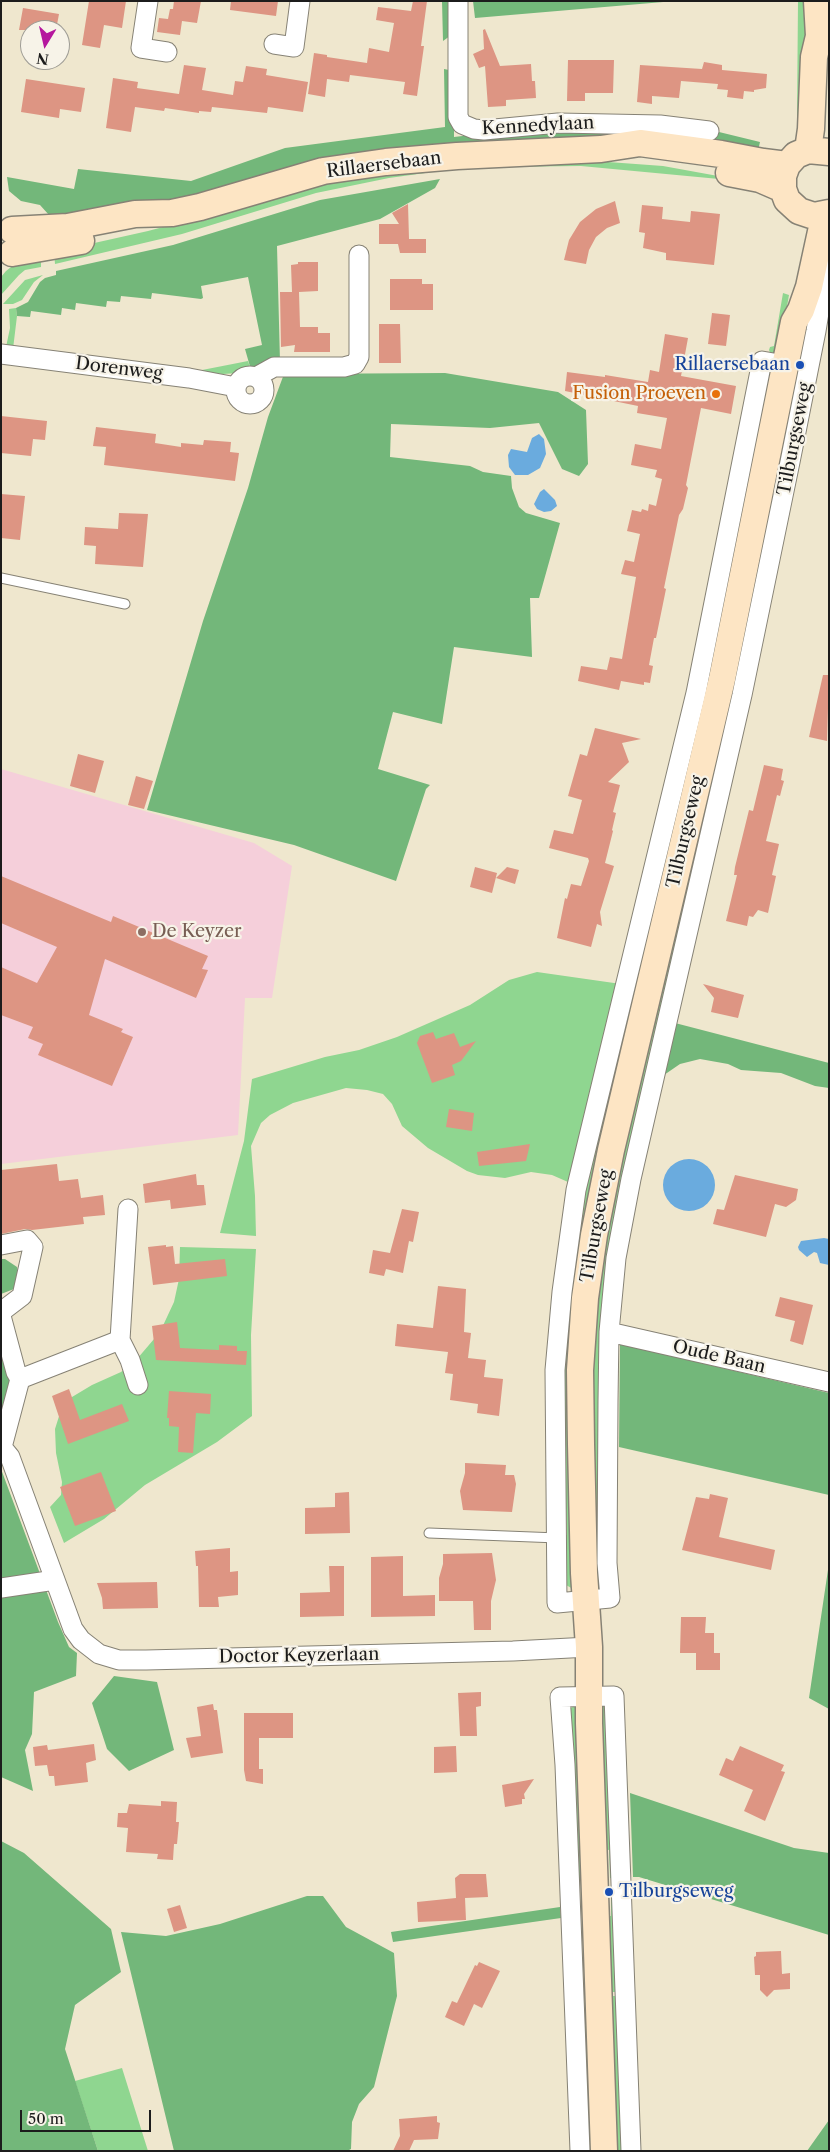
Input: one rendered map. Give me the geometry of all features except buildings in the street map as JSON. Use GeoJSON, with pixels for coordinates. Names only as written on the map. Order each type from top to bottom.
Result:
{"type":"FeatureCollection","features":[{"type":"Feature","properties":{"kind":"street"},"geometry":{"type":"LineString","coordinates":[[148,1],[141,48],[167,52]]}},
{"type":"Feature","properties":{"kind":"street"},"geometry":{"type":"LineString","coordinates":[[274,44],[294,47],[300,1]]}},
{"type":"Feature","properties":{"kind":"street","name":"Kennedylaan"},"geometry":{"type":"LineString","coordinates":[[458,1],[458,117],[462,124],[474,129],[558,123],[660,125],[709,131]]}},
{"type":"Feature","properties":{"kind":"street"},"geometry":{"type":"LineString","coordinates":[[817,1],[819,36],[814,57],[823,103],[807,159],[787,200],[799,211],[814,216],[829,215]]}},
{"type":"Feature","properties":{"kind":"street","name":"Rillaersebaan"},"geometry":{"type":"LineString","coordinates":[[7,242],[138,229],[172,213],[200,208],[323,171],[359,166],[457,156],[601,149],[640,143],[763,162],[807,159]]}},
{"type":"Feature","properties":{"kind":"street","name":"Tilburgseweg"},"geometry":{"type":"LineString","coordinates":[[794,322],[792,307],[803,226],[799,211]]}},
{"type":"Feature","properties":{"kind":"street","name":"Tilburgseweg"},"geometry":{"type":"LineString","coordinates":[[604,2151],[589,1647],[598,1599],[607,1526],[609,1332],[616,1258],[625,1210],[742,694],[803,396],[821,263],[822,227],[829,215]]}},
{"type":"Feature","properties":{"kind":"street","name":"Dorenweg"},"geometry":{"type":"LineString","coordinates":[[1,354],[189,378],[236,387],[244,377],[256,377],[274,367],[344,367],[355,364],[359,357],[359,255]]}},
{"type":"Feature","properties":{"kind":"street","name":"Tilburgseweg"},"geometry":{"type":"LineString","coordinates":[[598,1599],[558,1603],[554,1419],[555,1370],[562,1292],[575,1198],[773,363],[801,310],[821,263]]}},
{"type":"Feature","properties":{"kind":"street","name":"Tilburgseweg"},"geometry":{"type":"LineString","coordinates":[[598,1599],[580,1370],[583,1319],[594,1235],[611,1150],[724,670],[773,363]]}},
{"type":"Feature","properties":{"kind":"street"},"geometry":{"type":"LineString","coordinates":[[128,1209],[120,1340],[130,1360],[138,1385]]}},
{"type":"Feature","properties":{"kind":"street"},"geometry":{"type":"LineString","coordinates":[[1,1244],[27,1240],[33,1247],[22,1296],[1,1312]]}},
{"type":"Feature","properties":{"kind":"street"},"geometry":{"type":"LineString","coordinates":[[1,1316],[16,1372],[20,1379],[120,1340]]}},
{"type":"Feature","properties":{"kind":"street","name":"Oude Baan"},"geometry":{"type":"LineString","coordinates":[[609,1332],[829,1382]]}},
{"type":"Feature","properties":{"kind":"street","name":"Doctor Keyzerlaan"},"geometry":{"type":"LineString","coordinates":[[20,1379],[1,1447],[10,1457],[74,1629],[81,1640],[99,1654],[119,1660],[513,1651],[589,1647]]}},
{"type":"Feature","properties":{"kind":"street"},"geometry":{"type":"LineString","coordinates":[[1,1588],[55,1580]]}},
{"type":"Feature","properties":{"kind":"street"},"geometry":{"type":"LineString","coordinates":[[580,2151],[565,1765],[560,1697],[614,1696],[631,2151]]}},
{"type":"Feature","properties":{"kind":"lane"},"geometry":{"type":"LineString","coordinates":[[1,578],[125,604]]}},
{"type":"Feature","properties":{"kind":"lane"},"geometry":{"type":"LineString","coordinates":[[429,1533],[558,1538]]}},
{"type":"Feature","properties":{"kind":"shaded area","name":"De Keyzer"},"geometry":{"type":"Polygon","coordinates":[[[1,769],[254,843],[292,866],[272,998],[245,998],[238,1135],[1,1164],[1,769]]]}},
{"type":"Feature","properties":{"kind":"green space"},"geometry":{"type":"Polygon","coordinates":[[[442,1],[454,1],[454,33],[443,41],[442,1]]]}},
{"type":"Feature","properties":{"kind":"green space"},"geometry":{"type":"Polygon","coordinates":[[[473,1],[675,1],[475,18],[473,1]]]}},
{"type":"Feature","properties":{"kind":"green space"},"geometry":{"type":"Polygon","coordinates":[[[798,1],[808,1],[806,120],[798,119],[797,117],[798,1]]]}},
{"type":"Feature","properties":{"kind":"green space"},"geometry":{"type":"Polygon","coordinates":[[[444,69],[454,71],[454,137],[538,127],[701,133],[717,136],[719,132],[760,142],[757,155],[683,142],[212,194],[92,218],[49,215],[40,205],[21,201],[9,191],[7,177],[74,189],[78,169],[191,181],[285,148],[445,127],[444,69]]]}},
{"type":"Feature","properties":{"kind":"green space"},"geometry":{"type":"Polygon","coordinates":[[[581,160],[663,166],[751,182],[581,166],[488,167],[447,170],[389,178],[316,193],[182,234],[55,264],[54,252],[148,231],[359,175],[581,160]]]}},
{"type":"Feature","properties":{"kind":"green space"},"geometry":{"type":"Polygon","coordinates":[[[440,179],[435,188],[380,219],[277,246],[280,362],[251,370],[245,349],[262,345],[248,277],[201,286],[203,298],[201,299],[152,293],[151,299],[121,296],[120,302],[107,301],[106,307],[76,303],[75,310],[62,308],[61,315],[31,311],[30,317],[17,316],[16,308],[28,302],[40,282],[45,278],[56,275],[56,271],[173,245],[320,200],[440,179]]]}},
{"type":"Feature","properties":{"kind":"green space"},"geometry":{"type":"Polygon","coordinates":[[[41,255],[41,267],[25,270],[1,295],[1,277],[6,271],[15,264],[41,255]]]}},
{"type":"Feature","properties":{"kind":"green space"},"geometry":{"type":"Polygon","coordinates":[[[43,275],[34,282],[22,300],[13,304],[3,304],[25,280],[43,275]]]}},
{"type":"Feature","properties":{"kind":"green space"},"geometry":{"type":"Polygon","coordinates":[[[783,293],[789,295],[778,358],[771,355],[769,350],[770,347],[774,346],[783,293]]]}},
{"type":"Feature","properties":{"kind":"green space"},"geometry":{"type":"Polygon","coordinates":[[[16,308],[17,316],[13,349],[6,347],[10,328],[9,309],[16,308]]]}},
{"type":"Feature","properties":{"kind":"green space"},"geometry":{"type":"Polygon","coordinates":[[[248,361],[251,370],[241,373],[222,374],[197,371],[248,361]]]}},
{"type":"Feature","properties":{"kind":"green space"},"geometry":{"type":"Polygon","coordinates":[[[445,373],[558,392],[586,410],[588,464],[579,476],[562,469],[539,423],[490,428],[391,424],[390,457],[470,466],[483,472],[511,476],[512,488],[519,507],[526,513],[560,523],[539,598],[530,598],[532,657],[454,647],[442,724],[393,712],[378,769],[430,785],[426,789],[396,881],[294,845],[147,810],[203,621],[248,488],[268,417],[284,374],[445,373]]]}},
{"type":"Feature","properties":{"kind":"green space"},"geometry":{"type":"Polygon","coordinates":[[[702,809],[707,810],[623,1173],[608,1255],[599,1355],[598,1544],[600,1587],[596,1589],[591,1333],[610,1201],[702,809]]]}},
{"type":"Feature","properties":{"kind":"green space"},"geometry":{"type":"Polygon","coordinates":[[[672,829],[677,830],[610,1109],[575,1590],[566,1585],[563,1536],[567,1535],[563,1424],[564,1370],[571,1290],[587,1180],[672,829]]]}},
{"type":"Feature","properties":{"kind":"green space"},"geometry":{"type":"Polygon","coordinates":[[[537,972],[621,984],[568,1182],[552,1175],[531,1172],[505,1178],[478,1175],[467,1171],[428,1148],[402,1126],[392,1104],[383,1094],[346,1088],[293,1103],[270,1115],[261,1123],[251,1146],[256,1236],[220,1233],[244,1141],[252,1079],[325,1057],[359,1050],[397,1037],[470,1005],[509,980],[537,972]]]}},
{"type":"Feature","properties":{"kind":"green space"},"geometry":{"type":"Polygon","coordinates":[[[675,1023],[829,1063],[829,1088],[815,1086],[781,1073],[741,1070],[728,1064],[700,1059],[680,1064],[664,1075],[675,1023]]]}},
{"type":"Feature","properties":{"kind":"green space"},"geometry":{"type":"Polygon","coordinates":[[[180,1247],[256,1249],[251,1335],[252,1416],[217,1442],[145,1485],[104,1519],[64,1543],[50,1507],[61,1495],[62,1482],[56,1453],[55,1429],[61,1410],[72,1397],[92,1385],[121,1372],[137,1359],[160,1332],[174,1302],[179,1279],[180,1247]]]}},
{"type":"Feature","properties":{"kind":"green space"},"geometry":{"type":"Polygon","coordinates":[[[1,1259],[5,1259],[17,1267],[20,1279],[14,1289],[1,1294],[1,1259]]]}},
{"type":"Feature","properties":{"kind":"green space"},"geometry":{"type":"Polygon","coordinates":[[[620,1344],[829,1393],[829,1495],[619,1447],[620,1344]]]}},
{"type":"Feature","properties":{"kind":"green space"},"geometry":{"type":"Polygon","coordinates":[[[1,1346],[9,1368],[12,1389],[1,1427],[1,1346]]]}},
{"type":"Feature","properties":{"kind":"green space"},"geometry":{"type":"Polygon","coordinates":[[[1,1469],[58,1622],[69,1647],[77,1653],[76,1676],[34,1692],[32,1734],[25,1750],[33,1791],[1,1777],[1,1469]]]}},
{"type":"Feature","properties":{"kind":"green space"},"geometry":{"type":"Polygon","coordinates":[[[829,1563],[829,1709],[809,1698],[829,1563]]]}},
{"type":"Feature","properties":{"kind":"green space"},"geometry":{"type":"Polygon","coordinates":[[[114,1676],[157,1682],[174,1750],[129,1771],[107,1749],[92,1703],[114,1676]]]}},
{"type":"Feature","properties":{"kind":"green space"},"geometry":{"type":"Polygon","coordinates":[[[579,1705],[585,1879],[578,1880],[567,1713],[570,1708],[579,1705]]]}},
{"type":"Feature","properties":{"kind":"green space"},"geometry":{"type":"Polygon","coordinates":[[[603,1705],[608,1708],[617,1878],[610,1878],[609,1850],[603,1849],[598,1706],[603,1705]]]}},
{"type":"Feature","properties":{"kind":"green space"},"geometry":{"type":"Polygon","coordinates":[[[630,1793],[794,1848],[829,1853],[829,1935],[639,1877],[633,1877],[630,1793]]]}},
{"type":"Feature","properties":{"kind":"green space"},"geometry":{"type":"Polygon","coordinates":[[[1,1841],[24,1853],[111,1929],[121,1972],[75,2005],[65,2049],[98,2151],[1,2151],[1,1841]]]}},
{"type":"Feature","properties":{"kind":"green space"},"geometry":{"type":"Polygon","coordinates":[[[618,1885],[617,1992],[608,1992],[605,1916],[611,1916],[611,1886],[618,1885]]]}},
{"type":"Feature","properties":{"kind":"green space"},"geometry":{"type":"Polygon","coordinates":[[[307,1896],[323,1896],[346,1927],[394,1953],[397,1996],[374,2087],[359,2104],[352,2122],[351,2149],[347,2151],[174,2151],[121,1932],[166,1936],[220,1924],[307,1896]]]}},
{"type":"Feature","properties":{"kind":"green space"},"geometry":{"type":"Polygon","coordinates":[[[560,1907],[561,1918],[393,1942],[391,1932],[560,1907]]]}},
{"type":"Feature","properties":{"kind":"green space"},"geometry":{"type":"Polygon","coordinates":[[[608,1996],[617,1996],[622,2151],[613,2151],[608,1996]]]}},
{"type":"Feature","properties":{"kind":"green space"},"geometry":{"type":"Polygon","coordinates":[[[577,2000],[584,2000],[584,2026],[590,2026],[594,2151],[589,2151],[577,2000]]]}},
{"type":"Feature","properties":{"kind":"green space"},"geometry":{"type":"Polygon","coordinates":[[[122,2068],[148,2151],[98,2151],[75,2081],[122,2068]]]}},
{"type":"Feature","properties":{"kind":"green space"},"geometry":{"type":"Polygon","coordinates":[[[829,2120],[829,2151],[807,2151],[829,2120]]]}},
{"type":"Feature","properties":{"kind":"water"},"geometry":{"type":"Polygon","coordinates":[[[539,434],[544,439],[546,454],[540,468],[528,475],[515,475],[509,467],[508,455],[511,449],[527,452],[532,438],[539,434]]]}},
{"type":"Feature","properties":{"kind":"water"},"geometry":{"type":"Polygon","coordinates":[[[544,489],[555,500],[557,506],[551,511],[544,512],[537,509],[534,504],[540,492],[544,489]]]}},
{"type":"Feature","properties":{"kind":"water"},"geometry":{"type":"Polygon","coordinates":[[[684,1159],[694,1159],[704,1163],[711,1170],[715,1185],[711,1200],[704,1207],[694,1211],[684,1211],[674,1207],[667,1200],[663,1190],[663,1180],[667,1170],[674,1163],[684,1159]]]}},
{"type":"Feature","properties":{"kind":"water"},"geometry":{"type":"Polygon","coordinates":[[[829,1239],[829,1265],[820,1263],[817,1253],[814,1252],[807,1257],[799,1250],[798,1247],[801,1241],[829,1239]]]}},
{"type":"Feature","properties":{"kind":"place","name":"Rillaersebaan"},"geometry":{"type":"Point","coordinates":[800,365]}},
{"type":"Feature","properties":{"kind":"place","name":"Fusion Proeven"},"geometry":{"type":"Point","coordinates":[716,394]}},
{"type":"Feature","properties":{"kind":"place","name":"De Keyzer"},"geometry":{"type":"Point","coordinates":[142,932]}},
{"type":"Feature","properties":{"kind":"place","name":"Tilburgseweg"},"geometry":{"type":"Point","coordinates":[609,1892]}}]}
